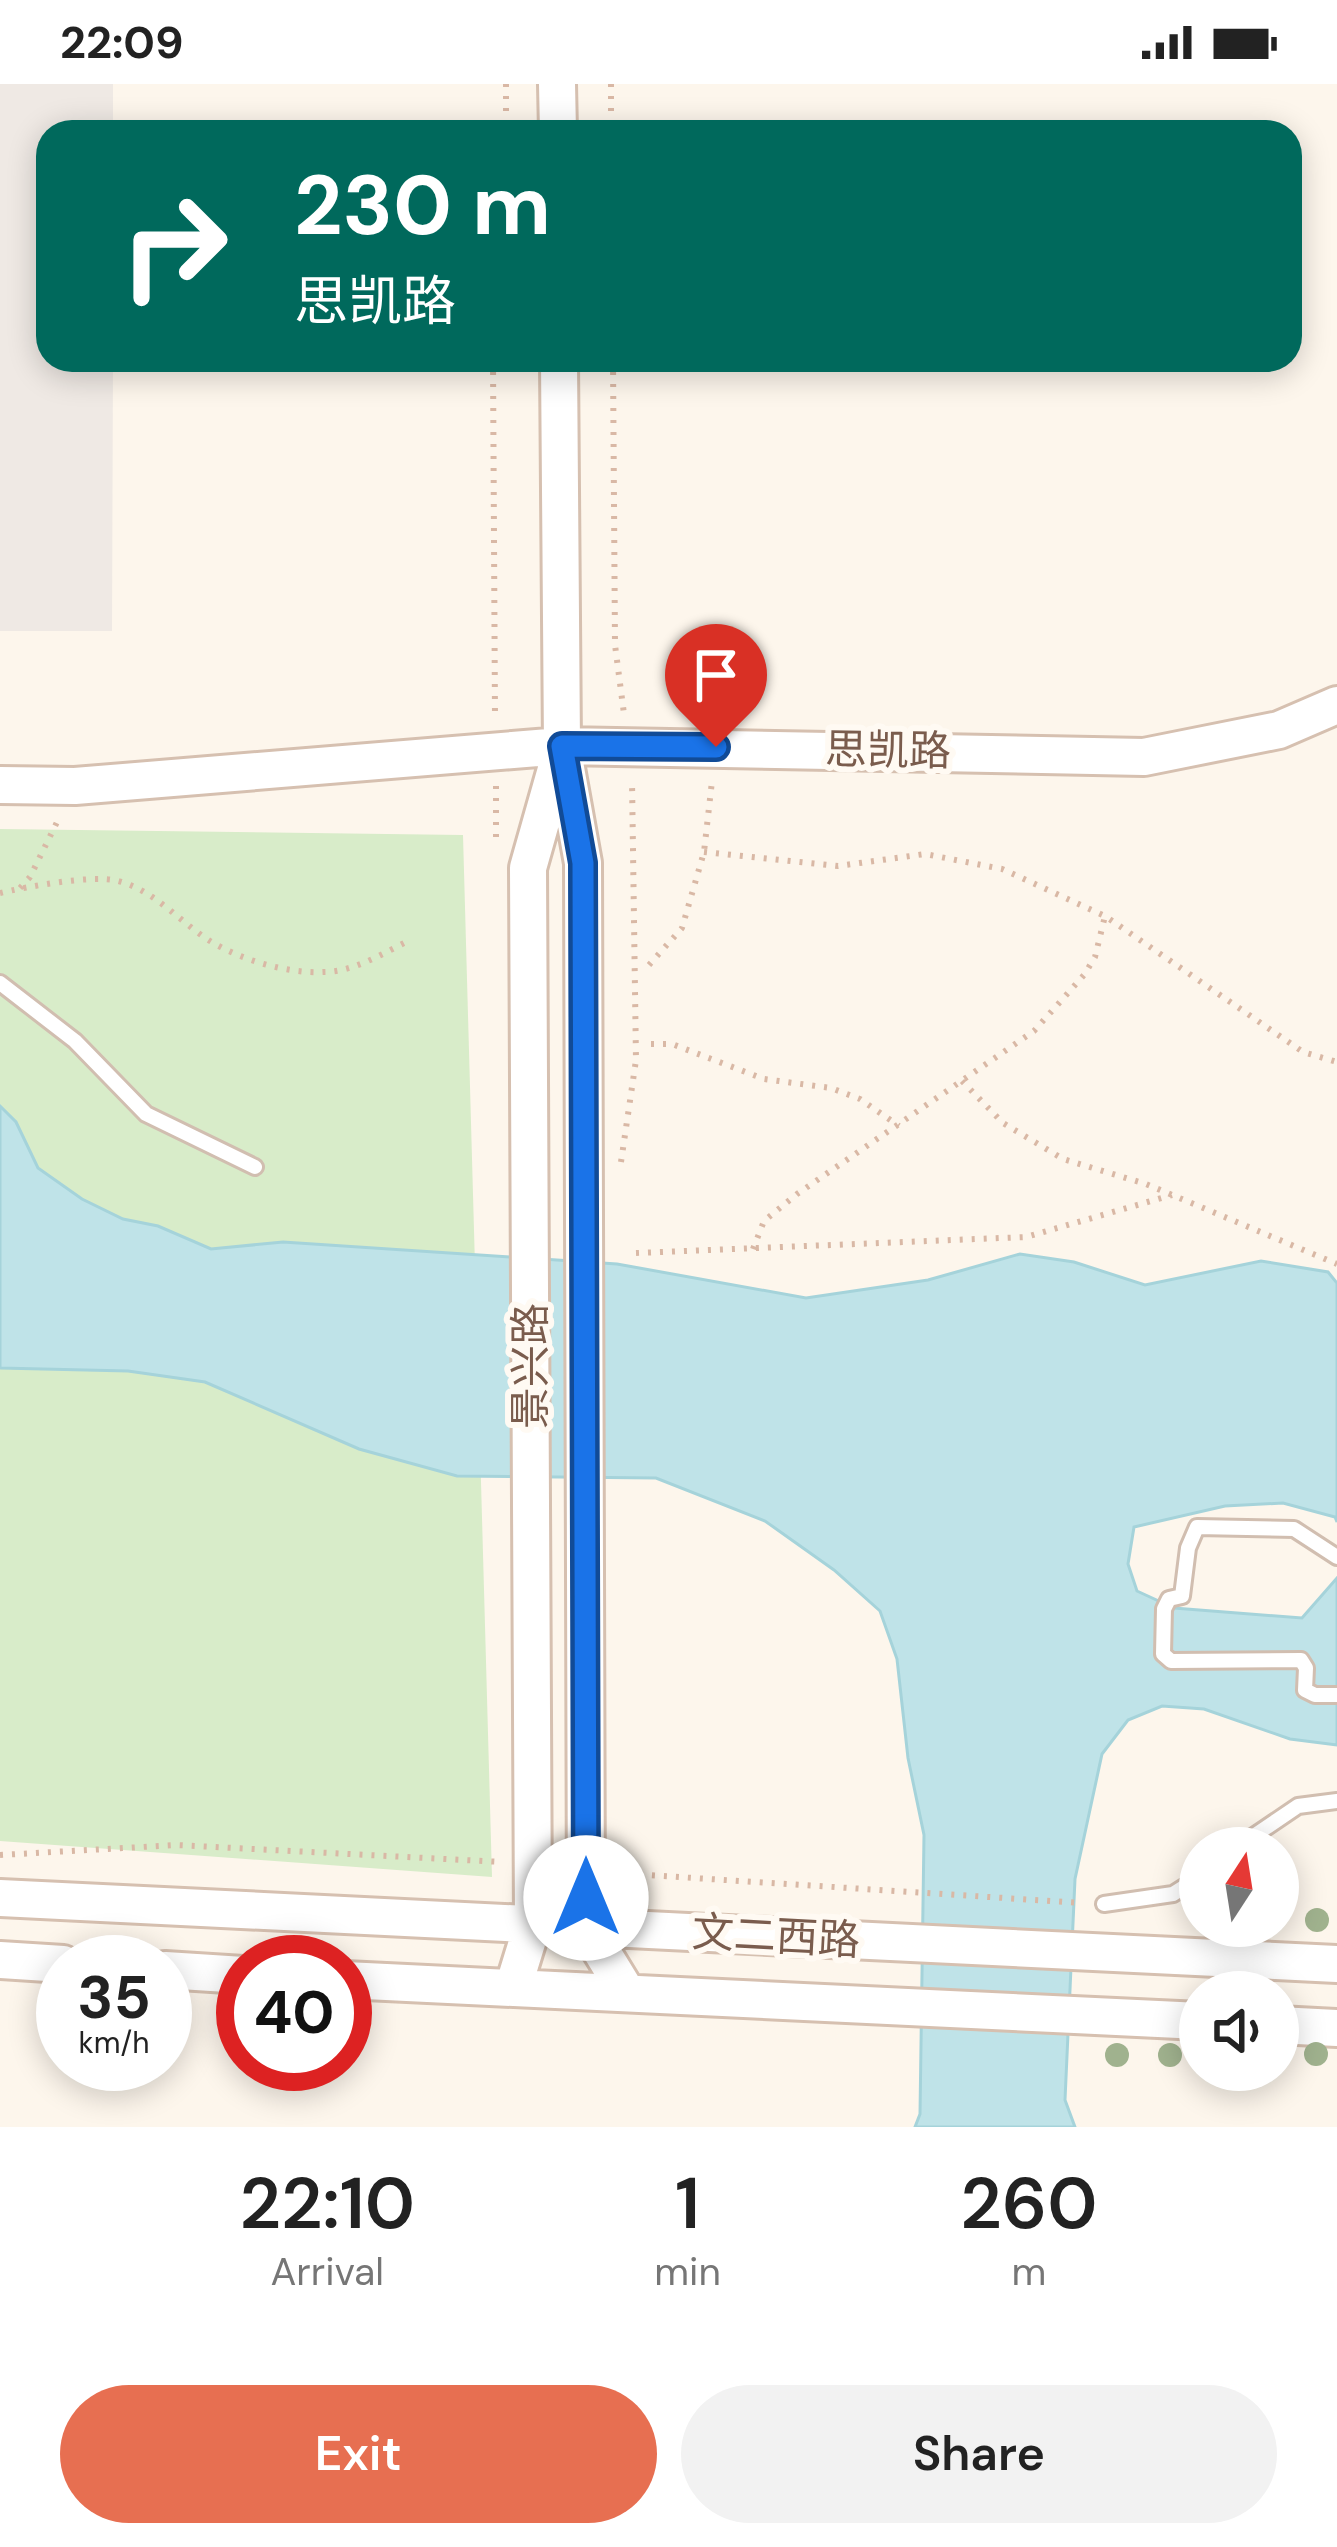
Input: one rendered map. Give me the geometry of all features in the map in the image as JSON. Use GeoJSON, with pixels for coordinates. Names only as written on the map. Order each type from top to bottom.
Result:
{"type":"FeatureCollection","features":[{"type":"Feature","properties":{"kind":"street"},"geometry":{"type":"LineString","coordinates":[[557,84],[558,120]]}},
{"type":"Feature","properties":{"kind":"street","name":"景兴路"},"geometry":{"type":"LineString","coordinates":[[560,372],[562,746],[583,863],[586,1926]]}},
{"type":"Feature","properties":{"kind":"street","name":"思凯路"},"geometry":{"type":"LineString","coordinates":[[0,785],[75,786],[562,746],[1144,758],[1279,730],[1337,705]]}},
{"type":"Feature","properties":{"kind":"street","name":"景兴路"},"geometry":{"type":"LineString","coordinates":[[513,1988],[532,1923],[528,868],[562,746]]}},
{"type":"Feature","properties":{"kind":"street","name":"文二西路"},"geometry":{"type":"LineString","coordinates":[[0,1898],[1337,1964]]}},
{"type":"Feature","properties":{"kind":"street"},"geometry":{"type":"LineString","coordinates":[[586,1926],[627,1993]]}},
{"type":"Feature","properties":{"kind":"street"},"geometry":{"type":"LineString","coordinates":[[0,1960],[36,1962]]}},
{"type":"Feature","properties":{"kind":"street","name":"文二西路"},"geometry":{"type":"LineString","coordinates":[[372,1981],[1179,2019]]}},
{"type":"Feature","properties":{"kind":"street"},"geometry":{"type":"LineString","coordinates":[[1299,2026],[1337,2028]]}},
{"type":"Feature","properties":{"kind":"lane"},"geometry":{"type":"LineString","coordinates":[[0,983],[75,1041],[146,1114],[255,1167]]}},
{"type":"Feature","properties":{"kind":"lane"},"geometry":{"type":"LineString","coordinates":[[1336,1556],[1294,1528],[1197,1527],[1188,1548],[1182,1596],[1168,1598],[1164,1610],[1163,1654],[1172,1661],[1301,1660],[1306,1668],[1305,1690],[1315,1695],[1337,1694]]}},
{"type":"Feature","properties":{"kind":"lane"},"geometry":{"type":"LineString","coordinates":[[1267,1827],[1298,1806],[1337,1801]]}},
{"type":"Feature","properties":{"kind":"lane"},"geometry":{"type":"LineString","coordinates":[[1104,1904],[1179,1890]]}},
{"type":"Feature","properties":{"kind":"path"},"geometry":{"type":"LineString","coordinates":[[506,84],[506,120]]}},
{"type":"Feature","properties":{"kind":"path"},"geometry":{"type":"LineString","coordinates":[[611,84],[611,120]]}},
{"type":"Feature","properties":{"kind":"path"},"geometry":{"type":"LineString","coordinates":[[650,965],[682,928],[704,852],[716,747]]}},
{"type":"Feature","properties":{"kind":"path"},"geometry":{"type":"LineString","coordinates":[[19,888],[30,877],[75,786]]}},
{"type":"Feature","properties":{"kind":"path"},"geometry":{"type":"LineString","coordinates":[[704,852],[838,866],[926,854],[1002,869],[1105,916],[1303,1052],[1337,1062]]}},
{"type":"Feature","properties":{"kind":"path"},"geometry":{"type":"LineString","coordinates":[[0,893],[116,880],[147,894],[211,942],[248,958],[325,973],[410,940]]}},
{"type":"Feature","properties":{"kind":"path"},"geometry":{"type":"LineString","coordinates":[[753,1249],[764,1221],[797,1194],[1034,1030],[1084,975],[1095,957],[1105,916]]}},
{"type":"Feature","properties":{"kind":"path"},"geometry":{"type":"LineString","coordinates":[[651,1044],[688,1049],[764,1079],[831,1088],[860,1099],[898,1126]]}},
{"type":"Feature","properties":{"kind":"path"},"geometry":{"type":"LineString","coordinates":[[961,1080],[1003,1123],[1063,1159],[1172,1195],[1337,1264]]}},
{"type":"Feature","properties":{"kind":"path"},"geometry":{"type":"LineString","coordinates":[[636,1253],[1026,1237],[1172,1195]]}},
{"type":"Feature","properties":{"kind":"path"},"geometry":{"type":"LineString","coordinates":[[0,1855],[177,1845],[532,1865]]}},
{"type":"Feature","properties":{"kind":"path"},"geometry":{"type":"LineString","coordinates":[[586,1870],[1104,1904]]}},
{"type":"Feature","properties":{"kind":"shaded area"},"geometry":{"type":"Polygon","coordinates":[[[0,84],[113,84],[113,120],[36,120],[36,372],[113,372],[112,631],[0,631],[0,84]]]}},
{"type":"Feature","properties":{"kind":"green space"},"geometry":{"type":"Polygon","coordinates":[[[0,829],[463,835],[492,1877],[0,1841],[0,829]]]}},
{"type":"Feature","properties":{"kind":"water"},"geometry":{"type":"Polygon","coordinates":[[[0,1106],[16,1122],[38,1168],[82,1199],[123,1219],[158,1226],[211,1249],[283,1242],[617,1264],[806,1298],[928,1280],[1020,1254],[1074,1262],[1145,1285],[1261,1261],[1328,1272],[1337,1283],[1337,1522],[1335,1517],[1283,1503],[1225,1506],[1134,1527],[1128,1564],[1137,1591],[1174,1608],[1302,1618],[1337,1578],[1337,1745],[1290,1739],[1204,1709],[1162,1706],[1128,1720],[1102,1754],[1075,1879],[1065,2100],[1075,2127],[915,2127],[920,2114],[924,1835],[908,1758],[897,1659],[880,1611],[834,1570],[765,1521],[656,1478],[457,1476],[359,1449],[205,1382],[128,1371],[0,1368],[0,1106]]]}},
{"type":"Feature","properties":{"kind":"route"},"geometry":{"type":"LineString","coordinates":[[586,1898],[583,863],[562,746],[716,747]]}}]}
